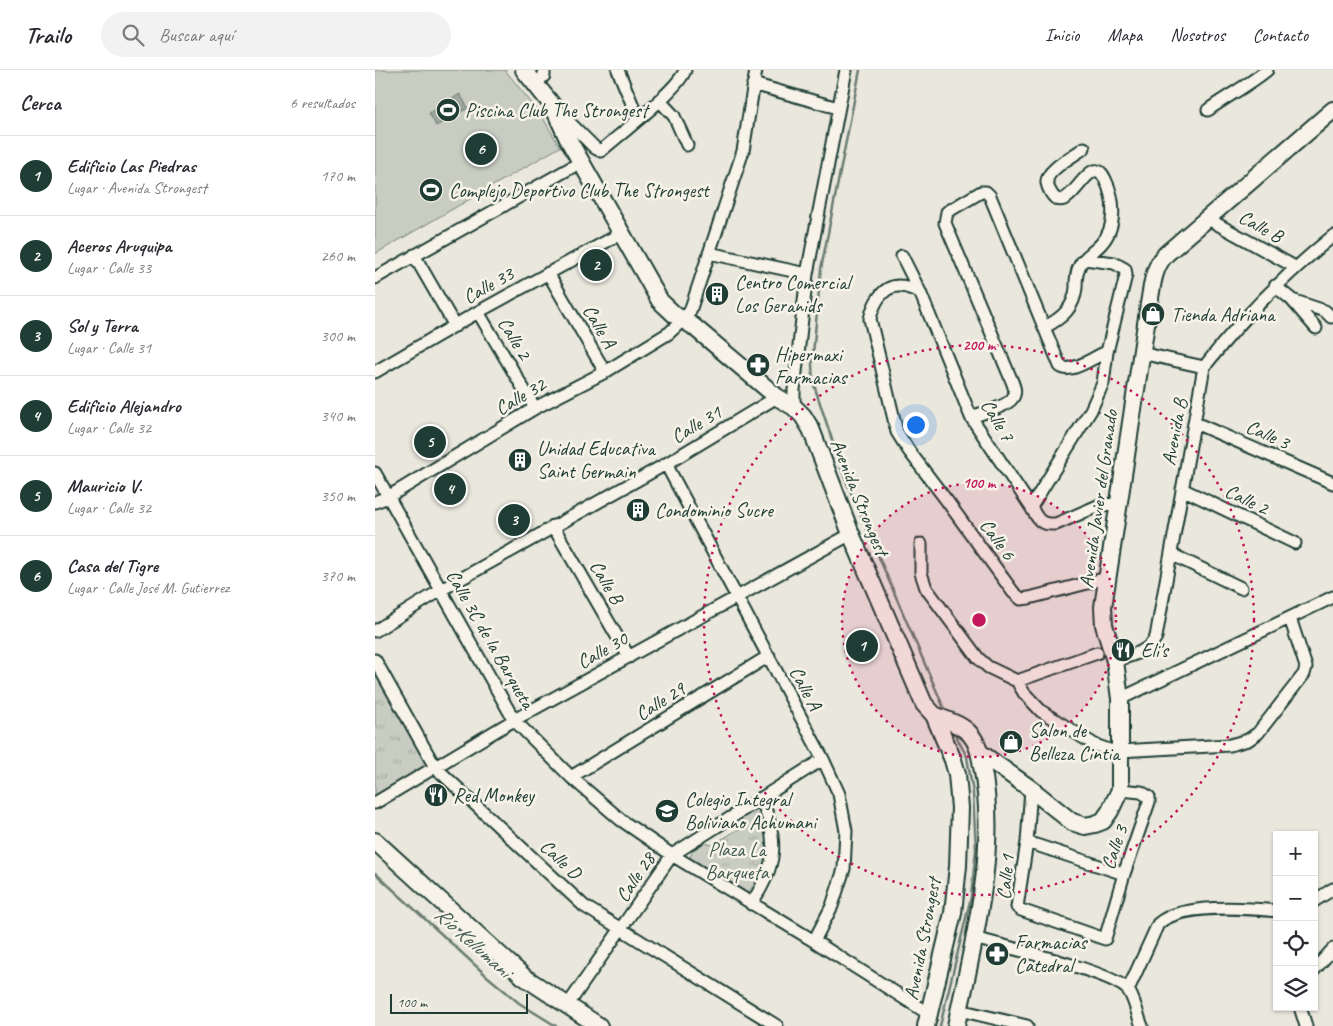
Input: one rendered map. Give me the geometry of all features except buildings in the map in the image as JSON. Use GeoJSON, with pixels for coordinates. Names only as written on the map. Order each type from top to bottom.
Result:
{"type":"FeatureCollection","features":[{"type":"Feature","properties":{"kind":"street","name":"Avenida Strongest"},"geometry":{"type":"LineString","coordinates":[[523,70],[553,106],[568,139],[660,301],[675,315],[693,326],[777,397],[803,416],[811,429],[851,534],[924,704],[944,719],[957,774],[960,808],[958,866],[953,913],[927,1020]]}},
{"type":"Feature","properties":{"kind":"street"},"geometry":{"type":"LineString","coordinates":[[535,84],[544,76],[544,70]]}},
{"type":"Feature","properties":{"kind":"street"},"geometry":{"type":"LineString","coordinates":[[618,70],[638,118]]}},
{"type":"Feature","properties":{"kind":"street"},"geometry":{"type":"LineString","coordinates":[[553,106],[595,148],[601,151],[659,100],[683,76],[685,70]]}},
{"type":"Feature","properties":{"kind":"street"},"geometry":{"type":"LineString","coordinates":[[683,320],[690,310],[743,151],[756,70]]}},
{"type":"Feature","properties":{"kind":"street"},"geometry":{"type":"LineString","coordinates":[[794,408],[794,390],[807,274],[846,70]]}},
{"type":"Feature","properties":{"kind":"street"},"geometry":{"type":"LineString","coordinates":[[1208,110],[1267,70]]}},
{"type":"Feature","properties":{"kind":"street"},"geometry":{"type":"LineString","coordinates":[[753,84],[838,108]]}},
{"type":"Feature","properties":{"kind":"street"},"geometry":{"type":"LineString","coordinates":[[659,100],[674,116],[687,145]]}},
{"type":"Feature","properties":{"kind":"street","name":"Avenida Javier del Granado"},"geometry":{"type":"LineString","coordinates":[[979,752],[1031,789],[1072,822],[1085,826],[1095,824],[1103,820],[1110,810],[1120,790],[1121,699],[1115,661],[1104,625],[1103,607],[1153,281],[1161,259],[1333,110]]}},
{"type":"Feature","properties":{"kind":"street"},"geometry":{"type":"LineString","coordinates":[[1045,327],[1058,320],[1069,308],[1075,294],[1077,271],[1080,264],[1105,238],[1113,214],[1111,193],[1103,175],[1099,172],[1094,171],[1088,174],[1065,200],[1058,200],[1054,197],[1047,184],[1047,177],[1051,171],[1083,148]]}},
{"type":"Feature","properties":{"kind":"street"},"geometry":{"type":"LineString","coordinates":[[375,278],[581,162]]}},
{"type":"Feature","properties":{"kind":"street"},"geometry":{"type":"LineString","coordinates":[[971,417],[1008,404],[1015,394],[945,223],[947,212],[981,192],[986,192],[991,196],[1060,366],[1063,368],[1074,368],[1107,352]]}},
{"type":"Feature","properties":{"kind":"street","name":"Calle B"},"geometry":{"type":"LineString","coordinates":[[1208,219],[1295,267]]}},
{"type":"Feature","properties":{"kind":"street","name":"Calle 33"},"geometry":{"type":"LineString","coordinates":[[375,372],[478,312],[621,234]]}},
{"type":"Feature","properties":{"kind":"street","name":"Avenida B"},"geometry":{"type":"LineString","coordinates":[[1115,661],[1145,650],[1153,642],[1157,630],[1204,367],[1227,338],[1275,286],[1333,236]]}},
{"type":"Feature","properties":{"kind":"street"},"geometry":{"type":"LineString","coordinates":[[709,254],[807,274]]}},
{"type":"Feature","properties":{"kind":"street"},"geometry":{"type":"LineString","coordinates":[[414,255],[455,326]]}},
{"type":"Feature","properties":{"kind":"street","name":"Calle 7"},"geometry":{"type":"LineString","coordinates":[[902,256],[920,292],[971,417],[1038,520],[1049,525],[1069,520],[1101,505],[1118,504]]}},
{"type":"Feature","properties":{"kind":"street"},"geometry":{"type":"LineString","coordinates":[[1031,507],[1091,410],[1103,383],[1107,352],[1126,275],[1125,269],[1114,263],[1085,259]]}},
{"type":"Feature","properties":{"kind":"street","name":"Calle A"},"geometry":{"type":"LineString","coordinates":[[548,273],[605,372]]}},
{"type":"Feature","properties":{"kind":"street","name":"Calle 6"},"geometry":{"type":"LineString","coordinates":[[920,292],[900,286],[891,288],[881,294],[872,309],[870,319],[897,432],[909,451],[1013,592],[1021,598],[1061,591],[1107,578]]}},
{"type":"Feature","properties":{"kind":"street"},"geometry":{"type":"LineString","coordinates":[[1275,286],[1291,299],[1316,328]]}},
{"type":"Feature","properties":{"kind":"street"},"geometry":{"type":"LineString","coordinates":[[1291,299],[1320,309],[1331,317]]}},
{"type":"Feature","properties":{"kind":"street","name":"Calle 2"},"geometry":{"type":"LineString","coordinates":[[478,312],[535,408]]}},
{"type":"Feature","properties":{"kind":"street","name":"Calle 32"},"geometry":{"type":"LineString","coordinates":[[375,502],[388,497],[535,408],[605,372],[669,333],[683,320]]}},
{"type":"Feature","properties":{"kind":"street"},"geometry":{"type":"LineString","coordinates":[[1141,353],[1204,367]]}},
{"type":"Feature","properties":{"kind":"street","name":"Calle 31"},"geometry":{"type":"LineString","coordinates":[[375,632],[441,590],[666,464],[777,397]]}},
{"type":"Feature","properties":{"kind":"street","name":"Calle 3"},"geometry":{"type":"LineString","coordinates":[[1195,422],[1329,481]]}},
{"type":"Feature","properties":{"kind":"street","name":"Calle A"},"geometry":{"type":"LineString","coordinates":[[666,464],[823,759],[839,794],[846,831],[843,869],[832,906],[814,941]]}},
{"type":"Feature","properties":{"kind":"street","name":"Calle 3C de la Barqueta"},"geometry":{"type":"LineString","coordinates":[[375,473],[514,720],[571,777],[621,820],[672,855],[814,941],[927,1020]]}},
{"type":"Feature","properties":{"kind":"street","name":"Calle 2"},"geometry":{"type":"LineString","coordinates":[[1182,489],[1295,544]]}},
{"type":"Feature","properties":{"kind":"street","name":"Calle B"},"geometry":{"type":"LineString","coordinates":[[553,526],[629,657]]}},
{"type":"Feature","properties":{"kind":"street","name":"Calle 30"},"geometry":{"type":"LineString","coordinates":[[375,803],[514,720],[851,534]]}},
{"type":"Feature","properties":{"kind":"street"},"geometry":{"type":"LineString","coordinates":[[921,544],[921,573],[926,588],[978,658],[988,667],[1017,681],[1023,693],[1041,711],[1095,745],[1109,750],[1230,745],[1248,740],[1258,733],[1303,674],[1306,667],[1290,618]]}},
{"type":"Feature","properties":{"kind":"street"},"geometry":{"type":"LineString","coordinates":[[1171,554],[1241,588]]}},
{"type":"Feature","properties":{"kind":"street"},"geometry":{"type":"LineString","coordinates":[[1121,699],[1333,597]]}},
{"type":"Feature","properties":{"kind":"street"},"geometry":{"type":"LineString","coordinates":[[1017,681],[1097,653]]}},
{"type":"Feature","properties":{"kind":"street","name":"Calle 29"},"geometry":{"type":"LineString","coordinates":[[571,777],[769,656]]}},
{"type":"Feature","properties":{"kind":"street","name":"Calle D"},"geometry":{"type":"LineString","coordinates":[[375,660],[435,767],[583,906],[777,1026]]}},
{"type":"Feature","properties":{"kind":"street"},"geometry":{"type":"LineString","coordinates":[[944,719],[971,734],[979,752],[985,788],[985,875],[957,1018],[1027,1026]]}},
{"type":"Feature","properties":{"kind":"street","name":"Calle 28"},"geometry":{"type":"LineString","coordinates":[[567,1006],[672,855],[823,759]]}},
{"type":"Feature","properties":{"kind":"street","name":"Calle 1"},"geometry":{"type":"LineString","coordinates":[[1031,789],[1027,842],[1017,907],[1105,939]]}},
{"type":"Feature","properties":{"kind":"street","name":"Calle 3"},"geometry":{"type":"LineString","coordinates":[[1105,939],[1123,874],[1149,802],[1149,797],[1141,792],[1120,790]]}},
{"type":"Feature","properties":{"kind":"street"},"geometry":{"type":"LineString","coordinates":[[751,904],[763,885],[772,856],[773,841],[770,819],[761,798]]}},
{"type":"Feature","properties":{"kind":"street"},"geometry":{"type":"LineString","coordinates":[[375,841],[524,977],[599,1026]]}},
{"type":"Feature","properties":{"kind":"street"},"geometry":{"type":"LineString","coordinates":[[1027,842],[1123,874]]}},
{"type":"Feature","properties":{"kind":"street"},"geometry":{"type":"LineString","coordinates":[[1318,898],[1333,889]]}},
{"type":"Feature","properties":{"kind":"street"},"geometry":{"type":"LineString","coordinates":[[1128,990],[1158,924],[1164,918],[1175,914],[1217,909],[1273,911]]}},
{"type":"Feature","properties":{"kind":"street"},"geometry":{"type":"LineString","coordinates":[[974,938],[1085,970],[1116,981],[1128,990],[1142,1026]]}},
{"type":"Feature","properties":{"kind":"street"},"geometry":{"type":"LineString","coordinates":[[1318,966],[1333,949]]}},
{"type":"Feature","properties":{"kind":"street"},"geometry":{"type":"LineString","coordinates":[[1301,1011],[1306,1026]]}},
{"type":"Feature","properties":{"kind":"green space","name":"Complejo Deportivo Club The Strongest"},"geometry":{"type":"Polygon","coordinates":[[[375,70],[505,70],[542,116],[560,147],[375,254],[375,70]]]}},
{"type":"Feature","properties":{"kind":"green space"},"geometry":{"type":"Polygon","coordinates":[[[375,668],[427,762],[426,766],[375,796],[375,668]]]}},
{"type":"Feature","properties":{"kind":"green space","name":"Plaza La Barqueta"},"geometry":{"type":"Polygon","coordinates":[[[751,811],[761,814],[767,833],[768,845],[758,879],[754,886],[745,893],[694,863],[690,858],[693,849],[704,843],[712,845],[739,829],[741,818],[751,811]]]}},
{"type":"Feature","properties":{"kind":"shaded area","name":"Piscina Club The Strongest"},"geometry":{"type":"Polygon","coordinates":[[[460,94],[468,108],[436,126],[429,113],[460,94]]]}},
{"type":"Feature","properties":{"kind":"waterway"},"geometry":{"type":"LineString","coordinates":[[860,70],[821,269],[812,365],[813,382],[844,476],[946,713]]}},
{"type":"Feature","properties":{"kind":"waterway"},"geometry":{"type":"LineString","coordinates":[[940,1026],[971,897],[976,850],[973,793],[967,757],[953,730]]}},
{"type":"Feature","properties":{"kind":"waterway","name":"Río Kellumani"},"geometry":{"type":"LineString","coordinates":[[375,873],[488,977],[519,1003],[556,1026]]}},
{"type":"Feature","properties":{"kind":"place","name":"Piscina Club The Strongest"},"geometry":{"type":"Point","coordinates":[448,110]}},
{"type":"Feature","properties":{"kind":"place","name":"Casa del Tigre"},"geometry":{"type":"Point","coordinates":[481,149]}},
{"type":"Feature","properties":{"kind":"place","name":"Complejo Deportivo Club The Strongest"},"geometry":{"type":"Point","coordinates":[431,190]}},
{"type":"Feature","properties":{"kind":"place","name":"Aceros Aruquipa"},"geometry":{"type":"Point","coordinates":[596,265]}},
{"type":"Feature","properties":{"kind":"place","name":"Centro Comercial Los Geranids"},"geometry":{"type":"Point","coordinates":[717,294]}},
{"type":"Feature","properties":{"kind":"place","name":"Tienda Adriana"},"geometry":{"type":"Point","coordinates":[1153,314]}},
{"type":"Feature","properties":{"kind":"place","name":"Hipermaxi Farmacias"},"geometry":{"type":"Point","coordinates":[758,365]}},
{"type":"Feature","properties":{"kind":"place","name":"Mauricio V."},"geometry":{"type":"Point","coordinates":[430,442]}},
{"type":"Feature","properties":{"kind":"place","name":"Unidad Educativa Saint Germain"},"geometry":{"type":"Point","coordinates":[520,460]}},
{"type":"Feature","properties":{"kind":"place","name":"Edificio Alejandro"},"geometry":{"type":"Point","coordinates":[450,489]}},
{"type":"Feature","properties":{"kind":"place","name":"Condominio Sucre"},"geometry":{"type":"Point","coordinates":[638,510]}},
{"type":"Feature","properties":{"kind":"place","name":"Sol y Terra"},"geometry":{"type":"Point","coordinates":[514,520]}},
{"type":"Feature","properties":{"kind":"place","name":"Edificio Las Piedras"},"geometry":{"type":"Point","coordinates":[862,646]}},
{"type":"Feature","properties":{"kind":"place","name":"Eli's"},"geometry":{"type":"Point","coordinates":[1123,650]}},
{"type":"Feature","properties":{"kind":"place","name":"Salon de Belleza Cintia"},"geometry":{"type":"Point","coordinates":[1011,742]}},
{"type":"Feature","properties":{"kind":"place","name":"Red Monkey"},"geometry":{"type":"Point","coordinates":[436,795]}},
{"type":"Feature","properties":{"kind":"place","name":"Colegio Integral Boliviano Achumani"},"geometry":{"type":"Point","coordinates":[667,811]}},
{"type":"Feature","properties":{"kind":"place","name":"Farmacias Catedral"},"geometry":{"type":"Point","coordinates":[997,954]}}]}
